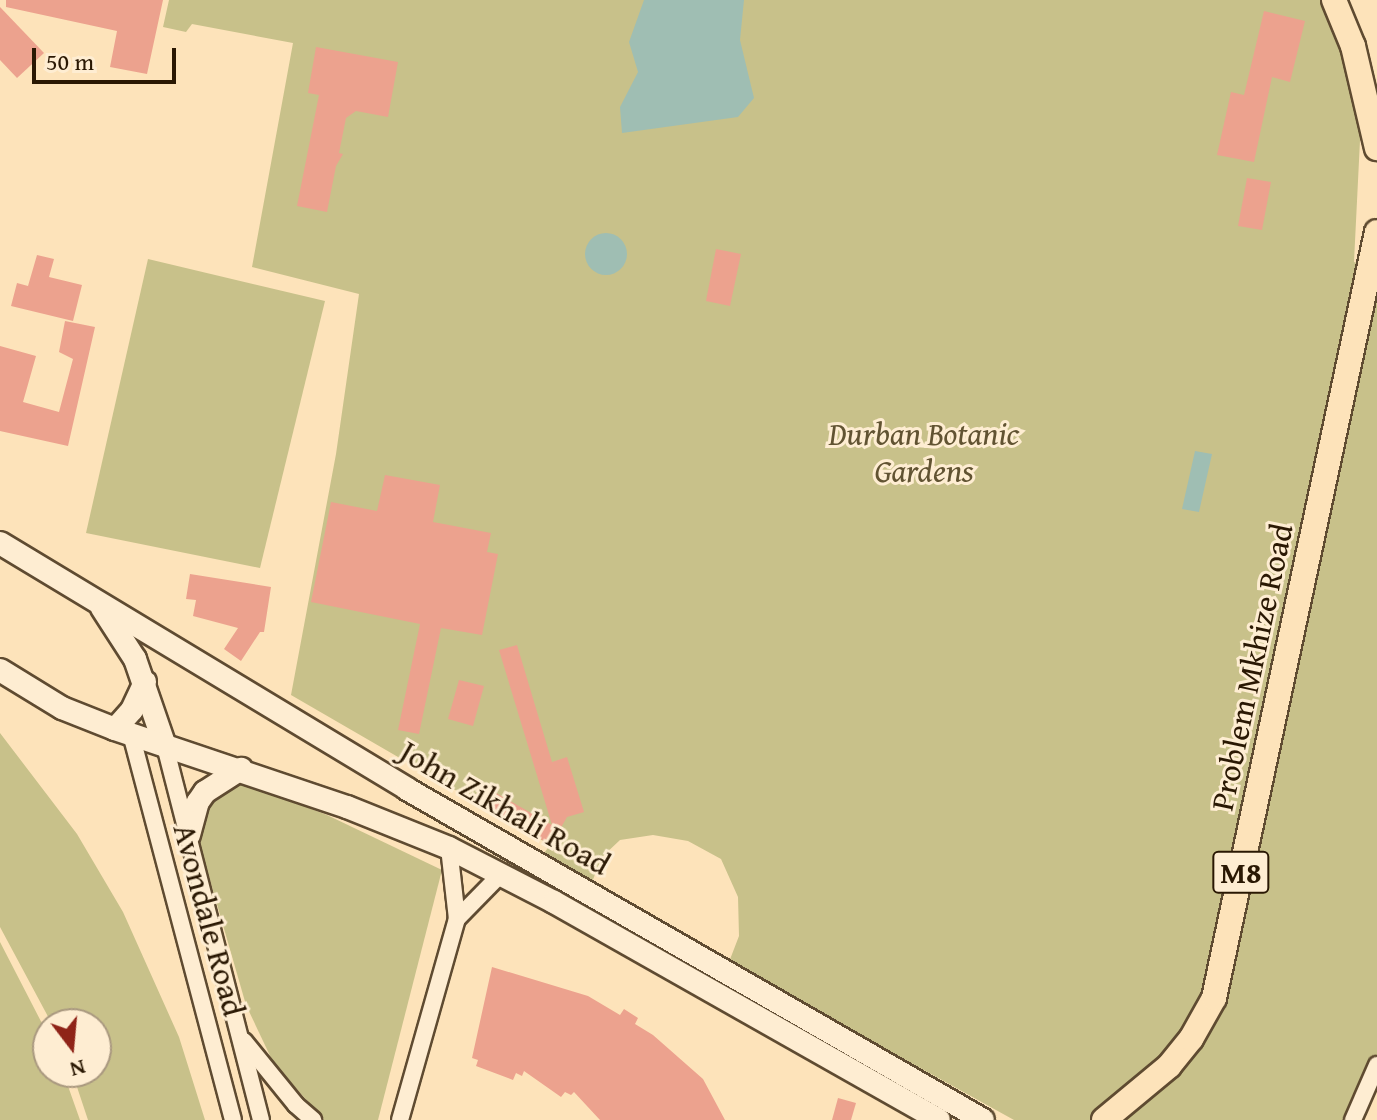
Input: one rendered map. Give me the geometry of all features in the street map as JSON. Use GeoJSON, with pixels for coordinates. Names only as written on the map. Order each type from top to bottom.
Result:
{"type":"FeatureCollection","features":[{"type":"Feature","properties":{"kind":"main road"},"geometry":{"type":"LineString","coordinates":[[1334,0],[1353,46],[1377,148]]}},
{"type":"Feature","properties":{"kind":"main road","name":"Problem Mkhize Road"},"geometry":{"type":"LineString","coordinates":[[1104,1120],[1169,1066],[1191,1039],[1214,998],[1377,232]]}},
{"type":"Feature","properties":{"kind":"main road","name":"John Zikhali Road"},"geometry":{"type":"LineString","coordinates":[[0,543],[407,789],[983,1120]]}},
{"type":"Feature","properties":{"kind":"main road"},"geometry":{"type":"LineString","coordinates":[[97,600],[124,640],[145,682],[165,746]]}},
{"type":"Feature","properties":{"kind":"main road","name":"John Zikhali Road"},"geometry":{"type":"LineString","coordinates":[[0,670],[62,708],[123,732],[241,769],[449,848],[501,874],[939,1120]]}},
{"type":"Feature","properties":{"kind":"main road"},"geometry":{"type":"LineString","coordinates":[[123,732],[145,682]]}},
{"type":"Feature","properties":{"kind":"main road"},"geometry":{"type":"LineString","coordinates":[[189,835],[198,802],[205,792],[241,769]]}},
{"type":"Feature","properties":{"kind":"street","name":"Avondale Road"},"geometry":{"type":"LineString","coordinates":[[123,732],[233,1120]]}},
{"type":"Feature","properties":{"kind":"street","name":"Avondale Road"},"geometry":{"type":"LineString","coordinates":[[165,746],[261,1120]]}},
{"type":"Feature","properties":{"kind":"street"},"geometry":{"type":"LineString","coordinates":[[400,1120],[457,919],[449,848]]}},
{"type":"Feature","properties":{"kind":"street"},"geometry":{"type":"LineString","coordinates":[[457,919],[501,874]]}},
{"type":"Feature","properties":{"kind":"street"},"geometry":{"type":"LineString","coordinates":[[241,1037],[296,1105],[313,1120]]}},
{"type":"Feature","properties":{"kind":"street"},"geometry":{"type":"LineString","coordinates":[[1353,1120],[1377,1065]]}},
{"type":"Feature","properties":{"kind":"green space","name":"Durban Botanic Gardens"},"geometry":{"type":"Polygon","coordinates":[[[169,0],[1323,0],[1362,100],[1354,262],[1377,269],[1377,1057],[1350,1120],[1014,1120],[729,962],[739,936],[738,897],[721,859],[688,841],[653,835],[620,840],[602,857],[590,887],[542,856],[550,845],[291,695],[336,454],[359,294],[252,267],[293,43],[192,24],[186,32],[163,27],[169,0]]]}},
{"type":"Feature","properties":{"kind":"green space"},"geometry":{"type":"Polygon","coordinates":[[[148,259],[325,301],[260,568],[86,533],[148,259]]]}},
{"type":"Feature","properties":{"kind":"green space"},"geometry":{"type":"Polygon","coordinates":[[[0,733],[77,834],[123,912],[179,1037],[205,1120],[88,1120],[77,1088],[112,1088],[112,1008],[43,1008],[0,927],[0,733]]]}},
{"type":"Feature","properties":{"kind":"green space"},"geometry":{"type":"Polygon","coordinates":[[[246,784],[327,815],[442,870],[378,1120],[324,1120],[273,1062],[246,1005],[197,835],[211,796],[227,786],[246,784]]]}},
{"type":"Feature","properties":{"kind":"green space"},"geometry":{"type":"Polygon","coordinates":[[[0,942],[34,1008],[32,1088],[69,1088],[80,1120],[0,1120],[0,942]]]}},
{"type":"Feature","properties":{"kind":"water"},"geometry":{"type":"Polygon","coordinates":[[[644,0],[744,0],[740,40],[754,98],[738,117],[622,133],[620,107],[638,72],[629,42],[644,0]]]}},
{"type":"Feature","properties":{"kind":"water"},"geometry":{"type":"Polygon","coordinates":[[[606,233],[621,239],[627,254],[621,269],[606,275],[591,269],[585,254],[591,239],[606,233]]]}},
{"type":"Feature","properties":{"kind":"water"},"geometry":{"type":"Polygon","coordinates":[[[1195,451],[1212,454],[1199,512],[1182,509],[1195,451]]]}},
{"type":"Feature","properties":{"kind":"building"},"geometry":{"type":"Polygon","coordinates":[[[6,0],[163,0],[147,74],[110,67],[117,31],[6,7],[6,0]]]}},
{"type":"Feature","properties":{"kind":"building"},"geometry":{"type":"Polygon","coordinates":[[[0,7],[44,53],[17,78],[0,60],[0,7]]]}},
{"type":"Feature","properties":{"kind":"building"},"geometry":{"type":"Polygon","coordinates":[[[1264,11],[1305,21],[1290,82],[1272,77],[1254,162],[1217,155],[1231,92],[1244,95],[1264,11]]]}},
{"type":"Feature","properties":{"kind":"building"},"geometry":{"type":"Polygon","coordinates":[[[316,47],[398,62],[388,117],[356,111],[346,118],[339,153],[343,154],[336,166],[327,212],[297,206],[319,95],[308,93],[316,47]]]}},
{"type":"Feature","properties":{"kind":"building"},"geometry":{"type":"Polygon","coordinates":[[[1247,178],[1271,182],[1262,230],[1238,226],[1247,178]]]}},
{"type":"Feature","properties":{"kind":"building"},"geometry":{"type":"Polygon","coordinates":[[[716,249],[741,254],[730,306],[706,301],[716,249]]]}},
{"type":"Feature","properties":{"kind":"building"},"geometry":{"type":"Polygon","coordinates":[[[37,255],[54,259],[49,277],[82,285],[73,321],[11,306],[17,283],[28,286],[37,255]]]}},
{"type":"Feature","properties":{"kind":"building"},"geometry":{"type":"Polygon","coordinates":[[[65,321],[95,327],[68,446],[0,431],[0,346],[36,356],[23,402],[59,412],[73,359],[59,352],[65,321]]]}},
{"type":"Feature","properties":{"kind":"building"},"geometry":{"type":"Polygon","coordinates":[[[385,475],[440,485],[433,522],[491,533],[487,552],[498,554],[482,635],[441,628],[419,734],[398,730],[420,624],[311,602],[331,502],[377,511],[385,475]]]}},
{"type":"Feature","properties":{"kind":"building"},"geometry":{"type":"Polygon","coordinates":[[[190,574],[271,587],[264,632],[260,632],[241,661],[224,649],[238,628],[193,616],[196,600],[186,599],[190,574]]]}},
{"type":"Feature","properties":{"kind":"building"},"geometry":{"type":"Polygon","coordinates":[[[517,645],[552,762],[567,757],[584,812],[567,817],[551,845],[473,801],[482,785],[552,825],[499,650],[517,645]]]}},
{"type":"Feature","properties":{"kind":"building"},"geometry":{"type":"Polygon","coordinates":[[[459,680],[484,686],[473,726],[448,719],[459,680]]]}},
{"type":"Feature","properties":{"kind":"building"},"geometry":{"type":"Polygon","coordinates":[[[492,967],[588,996],[620,1015],[624,1009],[638,1018],[635,1024],[653,1035],[703,1079],[725,1120],[600,1120],[574,1092],[571,1095],[565,1092],[561,1097],[524,1071],[522,1076],[516,1073],[513,1080],[476,1066],[478,1060],[472,1058],[492,967]]]}},
{"type":"Feature","properties":{"kind":"building"},"geometry":{"type":"Polygon","coordinates":[[[838,1098],[856,1103],[851,1120],[832,1120],[838,1098]]]}}]}
